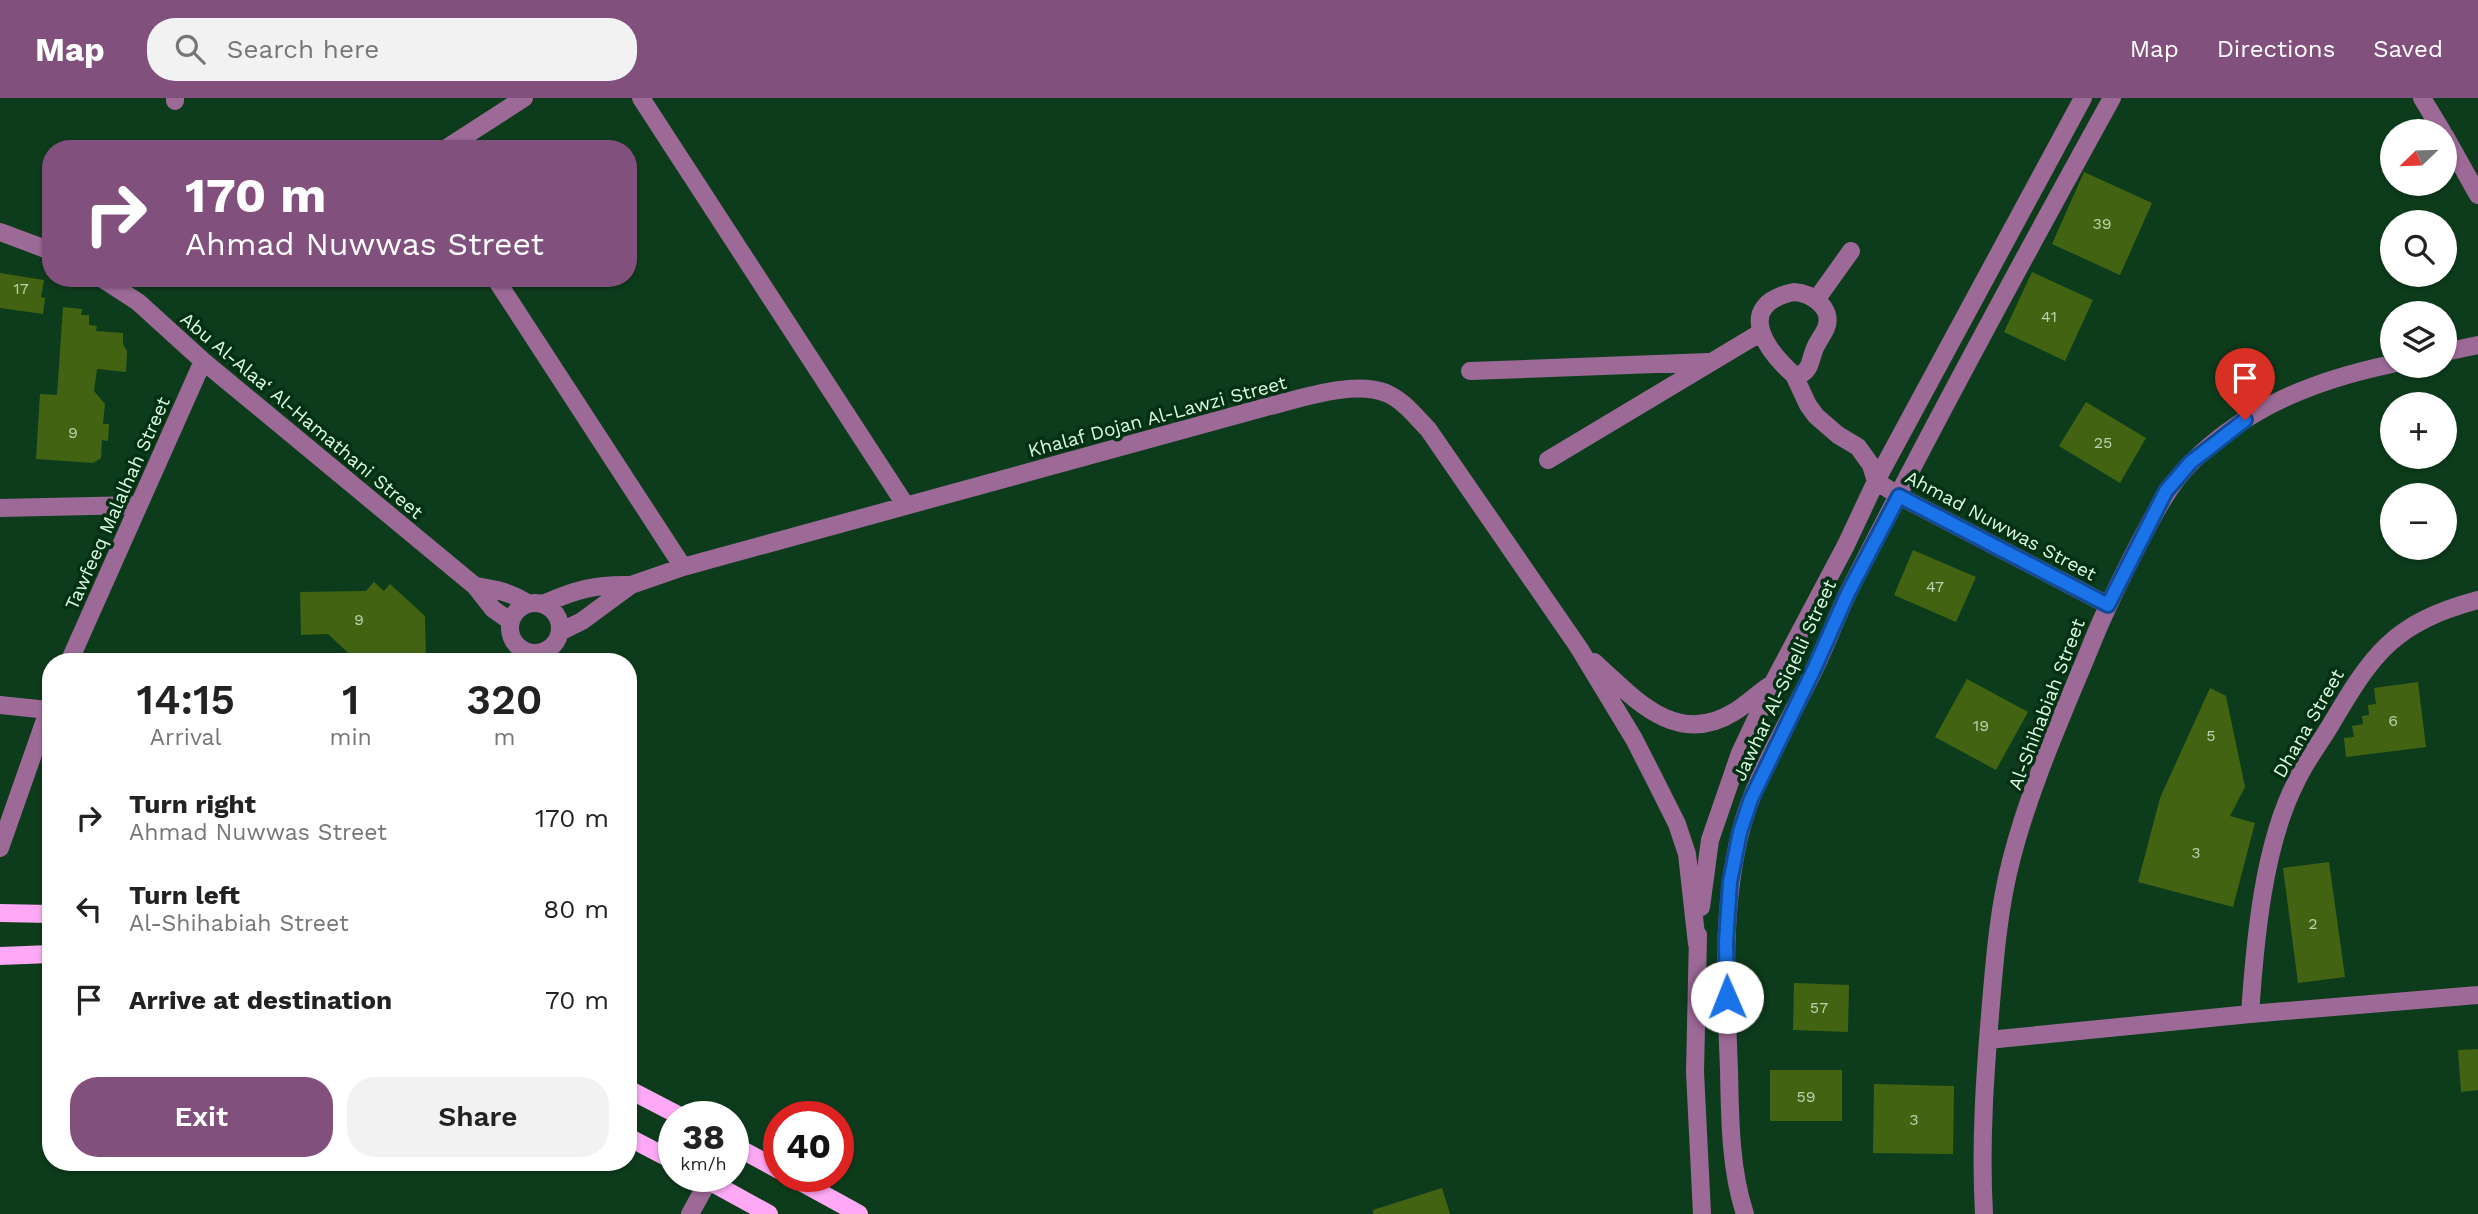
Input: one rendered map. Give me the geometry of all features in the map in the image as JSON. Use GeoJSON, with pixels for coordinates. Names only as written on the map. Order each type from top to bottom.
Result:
{"type":"FeatureCollection","features":[{"type":"Feature","properties":{"kind":"main road"},"geometry":{"type":"LineString","coordinates":[[0,913],[42,914]]}},
{"type":"Feature","properties":{"kind":"main road"},"geometry":{"type":"LineString","coordinates":[[0,956],[42,954]]}},
{"type":"Feature","properties":{"kind":"main road"},"geometry":{"type":"LineString","coordinates":[[637,1094],[658,1105]]}},
{"type":"Feature","properties":{"kind":"main road"},"geometry":{"type":"LineString","coordinates":[[637,1142],[658,1153]]}},
{"type":"Feature","properties":{"kind":"main road"},"geometry":{"type":"LineString","coordinates":[[732,1192],[769,1214]]}},
{"type":"Feature","properties":{"kind":"main road"},"geometry":{"type":"LineString","coordinates":[[819,1192],[859,1214]]}},
{"type":"Feature","properties":{"kind":"street"},"geometry":{"type":"LineString","coordinates":[[459,140],[524,98]]}},
{"type":"Feature","properties":{"kind":"street"},"geometry":{"type":"LineString","coordinates":[[641,98],[905,506]]}},
{"type":"Feature","properties":{"kind":"street","name":"Jawhar Al-Siqelli Street"},"geometry":{"type":"LineString","coordinates":[[1702,1214],[1695,1072],[1697,944],[1705,865],[1715,820],[1740,753],[1773,683],[1846,545],[1876,481],[2083,98]]}},
{"type":"Feature","properties":{"kind":"street","name":"Jawhar Al-Siqelli Street"},"geometry":{"type":"LineString","coordinates":[[1745,1214],[1737,1180],[1731,1122],[1726,942],[1734,861],[1751,799],[1848,593],[2010,282],[2112,98]]}},
{"type":"Feature","properties":{"kind":"street"},"geometry":{"type":"LineString","coordinates":[[2422,98],[2435,119]]}},
{"type":"Feature","properties":{"kind":"street"},"geometry":{"type":"LineString","coordinates":[[2457,157],[2478,195]]}},
{"type":"Feature","properties":{"kind":"street"},"geometry":{"type":"LineString","coordinates":[[0,232],[42,248]]}},
{"type":"Feature","properties":{"kind":"street"},"geometry":{"type":"LineString","coordinates":[[1816,300],[1851,251]]}},
{"type":"Feature","properties":{"kind":"street","name":"Abu Al-Alaa‘ Al-Hamathani Street"},"geometry":{"type":"LineString","coordinates":[[115,287],[138,302],[203,361],[475,586],[493,609],[510,621]]}},
{"type":"Feature","properties":{"kind":"street"},"geometry":{"type":"LineString","coordinates":[[501,287],[683,566]]}},
{"type":"Feature","properties":{"kind":"street"},"geometry":{"type":"LineString","coordinates":[[1794,375],[1807,371],[1813,352],[1827,327],[1825,312],[1816,300],[1802,292],[1778,297],[1765,308],[1760,333],[1771,352],[1794,375],[1816,416],[1826,427],[1865,453],[1876,481]]}},
{"type":"Feature","properties":{"kind":"street"},"geometry":{"type":"LineString","coordinates":[[1548,460],[1760,333]]}},
{"type":"Feature","properties":{"kind":"street"},"geometry":{"type":"LineString","coordinates":[[2457,349],[2478,345]]}},
{"type":"Feature","properties":{"kind":"street","name":"Tawfeeq Malalhah Street"},"geometry":{"type":"LineString","coordinates":[[73,653],[203,361]]}},
{"type":"Feature","properties":{"kind":"street"},"geometry":{"type":"LineString","coordinates":[[1470,371],[1712,362]]}},
{"type":"Feature","properties":{"kind":"street","name":"Al-Shihabiah Street"},"geometry":{"type":"LineString","coordinates":[[1984,1214],[1982,1168],[1988,1040],[1996,947],[2011,862],[2036,781],[2108,605],[2166,491],[2201,454],[2245,420],[2282,398],[2316,383],[2380,367]]}},
{"type":"Feature","properties":{"kind":"street","name":"Khalaf Dojan Al-Lawzi Street"},"geometry":{"type":"LineString","coordinates":[[558,636],[631,585],[683,566],[1266,407],[1344,390],[1366,388],[1387,394],[1407,407],[1428,429],[1579,648],[1634,739],[1677,824],[1687,854],[1697,944]]}},
{"type":"Feature","properties":{"kind":"street","name":"Ahmad Nuwwas Street"},"geometry":{"type":"LineString","coordinates":[[1876,481],[1899,496],[2108,605]]}},
{"type":"Feature","properties":{"kind":"street"},"geometry":{"type":"LineString","coordinates":[[0,508],[137,505]]}},
{"type":"Feature","properties":{"kind":"street","name":"Khalaf Dojan Al-Lawzi Street"},"geometry":{"type":"LineString","coordinates":[[535,603],[586,587],[604,584],[631,585]]}},
{"type":"Feature","properties":{"kind":"street","name":"Abu Al-Alaa‘ Al-Hamathani Street"},"geometry":{"type":"LineString","coordinates":[[475,586],[502,591],[535,603]]}},
{"type":"Feature","properties":{"kind":"street","name":"Dhana Street"},"geometry":{"type":"LineString","coordinates":[[2250,1014],[2255,942],[2265,886],[2278,828],[2296,781],[2359,677],[2396,635],[2426,618],[2478,600]]}},
{"type":"Feature","properties":{"kind":"street"},"geometry":{"type":"LineString","coordinates":[[524,653],[512,639],[510,621],[519,607],[535,603],[557,614],[560,653]]}},
{"type":"Feature","properties":{"kind":"street"},"geometry":{"type":"LineString","coordinates":[[533,653],[542,652],[558,636]]}},
{"type":"Feature","properties":{"kind":"street","name":"Khalaf Dojan Al-Lawzi Street"},"geometry":{"type":"LineString","coordinates":[[1579,648],[1646,709],[1662,718],[1681,723],[1703,723],[1733,713],[1773,683]]}},
{"type":"Feature","properties":{"kind":"street"},"geometry":{"type":"LineString","coordinates":[[0,705],[42,706]]}},
{"type":"Feature","properties":{"kind":"street"},"geometry":{"type":"LineString","coordinates":[[0,848],[42,726]]}},
{"type":"Feature","properties":{"kind":"street"},"geometry":{"type":"LineString","coordinates":[[1988,1040],[2478,995]]}},
{"type":"Feature","properties":{"kind":"street"},"geometry":{"type":"LineString","coordinates":[[690,1214],[700,1192]]}},
{"type":"Feature","properties":{"kind":"building"},"geometry":{"type":"Polygon","coordinates":[[[2084,172],[2152,203],[2120,275],[2052,244],[2084,172]]]}},
{"type":"Feature","properties":{"kind":"building"},"geometry":{"type":"Polygon","coordinates":[[[2032,272],[2093,300],[2065,361],[2004,332],[2032,272]]]}},
{"type":"Feature","properties":{"kind":"building"},"geometry":{"type":"Polygon","coordinates":[[[0,273],[42,280],[41,297],[45,298],[43,314],[0,308],[0,273]]]}},
{"type":"Feature","properties":{"kind":"building"},"geometry":{"type":"Polygon","coordinates":[[[63,307],[82,309],[81,315],[89,315],[89,325],[97,326],[96,331],[123,333],[123,344],[127,351],[126,372],[97,369],[94,391],[105,404],[103,424],[109,424],[108,441],[102,440],[101,458],[93,463],[36,459],[40,394],[57,395],[63,307]]]}},
{"type":"Feature","properties":{"kind":"building"},"geometry":{"type":"Polygon","coordinates":[[[2086,402],[2146,438],[2120,483],[2059,446],[2086,402]]]}},
{"type":"Feature","properties":{"kind":"building"},"geometry":{"type":"Polygon","coordinates":[[[1913,550],[1976,577],[1956,622],[1894,595],[1913,550]]]}},
{"type":"Feature","properties":{"kind":"building"},"geometry":{"type":"Polygon","coordinates":[[[374,582],[384,591],[390,584],[425,616],[426,653],[348,653],[328,634],[301,635],[300,592],[366,591],[374,582]]]}},
{"type":"Feature","properties":{"kind":"building"},"geometry":{"type":"Polygon","coordinates":[[[1967,679],[2028,712],[1996,770],[1935,737],[1967,679]]]}},
{"type":"Feature","properties":{"kind":"building"},"geometry":{"type":"Polygon","coordinates":[[[2418,682],[2426,747],[2346,757],[2344,738],[2354,737],[2352,726],[2363,724],[2362,716],[2369,715],[2368,705],[2376,704],[2374,688],[2418,682]]]}},
{"type":"Feature","properties":{"kind":"building"},"geometry":{"type":"Polygon","coordinates":[[[2210,688],[2226,696],[2245,787],[2230,816],[2255,823],[2233,907],[2138,882],[2160,798],[2210,688]]]}},
{"type":"Feature","properties":{"kind":"building"},"geometry":{"type":"Polygon","coordinates":[[[2329,862],[2345,977],[2298,983],[2283,868],[2329,862]]]}},
{"type":"Feature","properties":{"kind":"building"},"geometry":{"type":"Polygon","coordinates":[[[1794,983],[1849,985],[1848,1032],[1793,1030],[1794,983]]]}},
{"type":"Feature","properties":{"kind":"building"},"geometry":{"type":"Polygon","coordinates":[[[2478,1049],[2478,1090],[2461,1092],[2458,1050],[2478,1049]]]}},
{"type":"Feature","properties":{"kind":"building"},"geometry":{"type":"Polygon","coordinates":[[[1770,1070],[1842,1070],[1842,1121],[1770,1121],[1770,1070]]]}},
{"type":"Feature","properties":{"kind":"building"},"geometry":{"type":"Polygon","coordinates":[[[1874,1084],[1954,1086],[1953,1154],[1873,1153],[1874,1084]]]}},
{"type":"Feature","properties":{"kind":"building"},"geometry":{"type":"Polygon","coordinates":[[[1442,1188],[1450,1214],[1373,1214],[1373,1210],[1442,1188]]]}},
{"type":"Feature","properties":{"kind":"route"},"geometry":{"type":"LineString","coordinates":[[1727,997],[1726,942],[1730,882],[1740,832],[1751,799],[1848,593],[1899,496],[2108,605],[2166,491],[2191,462],[2245,420]]}}]}
